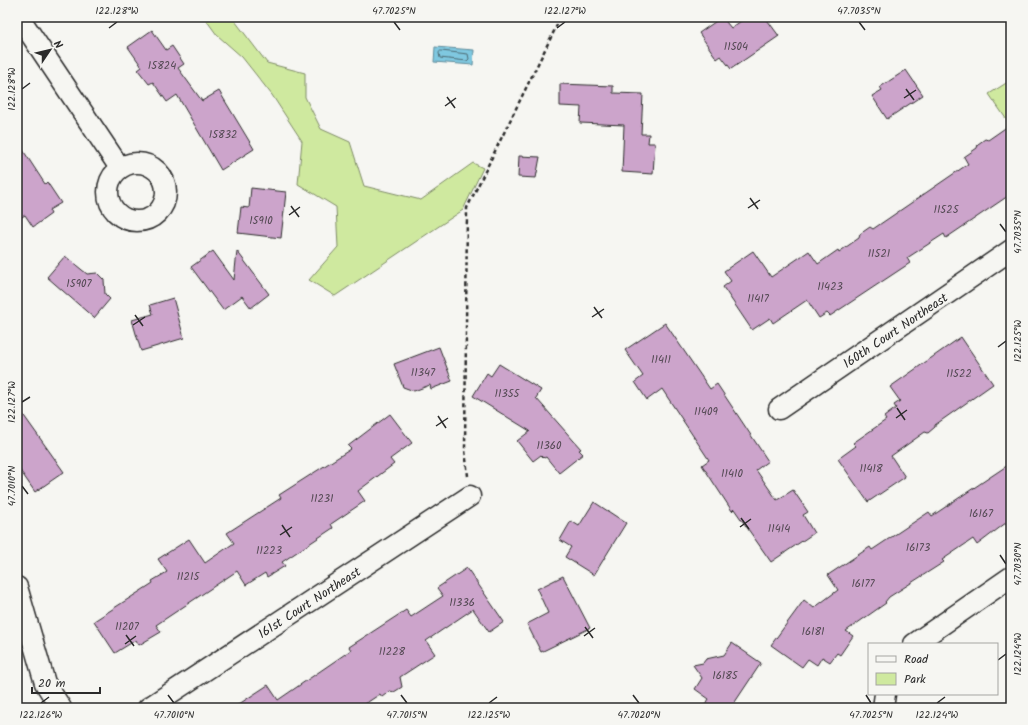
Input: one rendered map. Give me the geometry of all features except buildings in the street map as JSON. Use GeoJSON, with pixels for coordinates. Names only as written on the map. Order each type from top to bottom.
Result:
{"type":"FeatureCollection","features":[{"type":"Feature","properties":{"kind":"street"},"geometry":{"type":"LineString","coordinates":[[19,17],[120,168]]}},
{"type":"Feature","properties":{"kind":"street","name":"160th Court Northeast"},"geometry":{"type":"LineString","coordinates":[[779,409],[1011,250]]}},
{"type":"Feature","properties":{"kind":"street","name":"161st Court Northeast"},"geometry":{"type":"LineString","coordinates":[[148,708],[470,496]]}},
{"type":"Feature","properties":{"kind":"street"},"geometry":{"type":"LineString","coordinates":[[915,643],[1011,577]]}},
{"type":"Feature","properties":{"kind":"street"},"geometry":{"type":"LineString","coordinates":[[17,587],[45,683],[61,708]]}},
{"type":"Feature","properties":{"kind":"street"},"geometry":{"type":"LineString","coordinates":[[883,708],[885,695]]}},
{"type":"Feature","properties":{"kind":"path"},"geometry":{"type":"LineString","coordinates":[[470,496],[465,450],[467,208],[561,17]]}},
{"type":"Feature","properties":{"kind":"green space"},"geometry":{"type":"Polygon","coordinates":[[[204,17],[232,17],[267,63],[305,73],[305,97],[321,129],[350,142],[364,186],[421,200],[473,163],[483,168],[463,210],[335,296],[309,280],[338,247],[336,207],[298,184],[302,141],[272,95],[242,57],[217,35],[204,17]]]}},
{"type":"Feature","properties":{"kind":"green space"},"geometry":{"type":"Polygon","coordinates":[[[1011,80],[1011,126],[989,94],[1011,80]]]}},
{"type":"Feature","properties":{"kind":"water"},"geometry":{"type":"Polygon","coordinates":[[[435,47],[474,50],[473,65],[434,62],[435,47]]]}}]}
